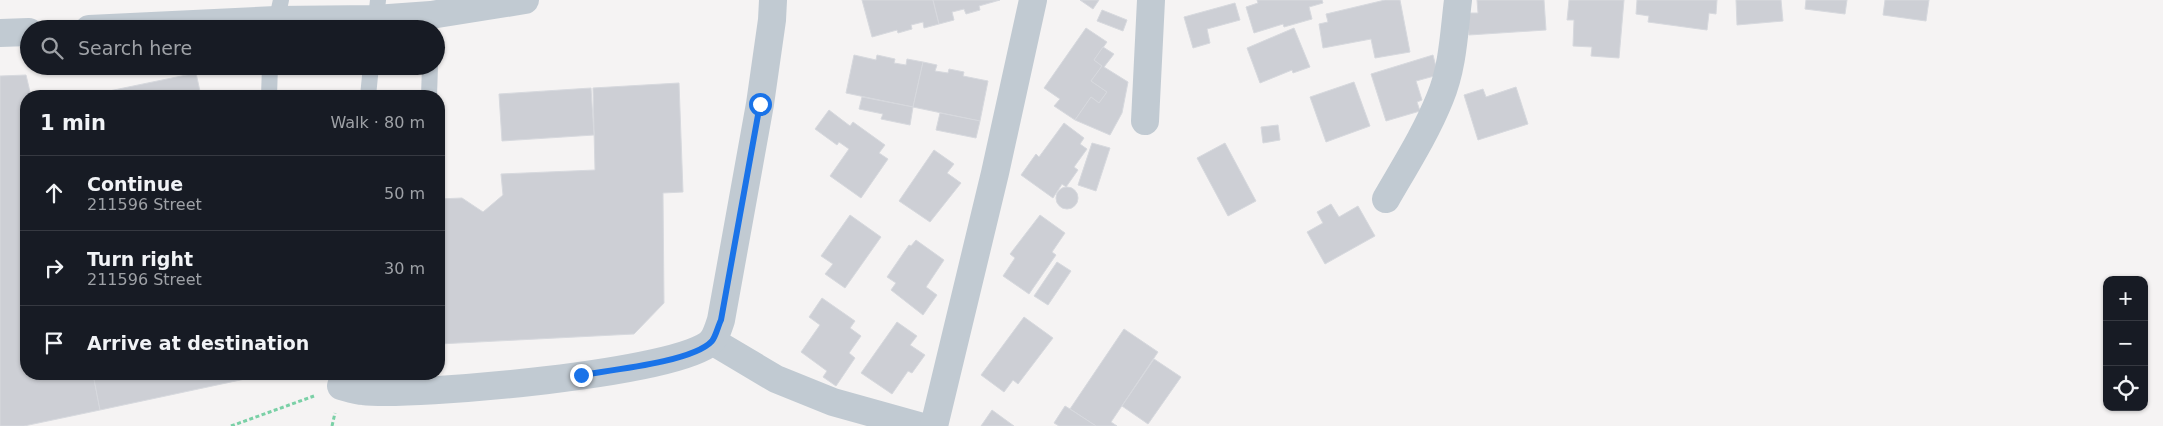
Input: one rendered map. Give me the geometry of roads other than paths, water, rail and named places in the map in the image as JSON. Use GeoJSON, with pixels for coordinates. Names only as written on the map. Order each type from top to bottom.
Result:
{"type":"FeatureCollection","features":[{"type":"Feature","properties":{"kind":"street"},"geometry":{"type":"LineString","coordinates":[[219,20],[277,16],[431,15],[525,0]]}},
{"type":"Feature","properties":{"kind":"street"},"geometry":{"type":"LineString","coordinates":[[341,380],[362,391],[394,392],[508,385],[670,360],[702,348],[712,340],[721,320],[760,104],[773,0]]}},
{"type":"Feature","properties":{"kind":"street"},"geometry":{"type":"LineString","coordinates":[[934,426],[998,164],[1033,0]]}},
{"type":"Feature","properties":{"kind":"street"},"geometry":{"type":"LineString","coordinates":[[1145,121],[1151,0]]}},
{"type":"Feature","properties":{"kind":"street"},"geometry":{"type":"LineString","coordinates":[[1386,199],[1412,154],[1440,97],[1450,62],[1458,0]]}},
{"type":"Feature","properties":{"kind":"street"},"geometry":{"type":"LineString","coordinates":[[0,33],[20,32]]}},
{"type":"Feature","properties":{"kind":"street"},"geometry":{"type":"LineString","coordinates":[[712,340],[776,379],[833,402],[919,426]]}},
{"type":"Feature","properties":{"kind":"lane"},"geometry":{"type":"LineString","coordinates":[[269,90],[270,75]]}},
{"type":"Feature","properties":{"kind":"lane"},"geometry":{"type":"LineString","coordinates":[[369,90],[370,75]]}},
{"type":"Feature","properties":{"kind":"lane"},"geometry":{"type":"LineString","coordinates":[[429,90],[430,75]]}}]}
